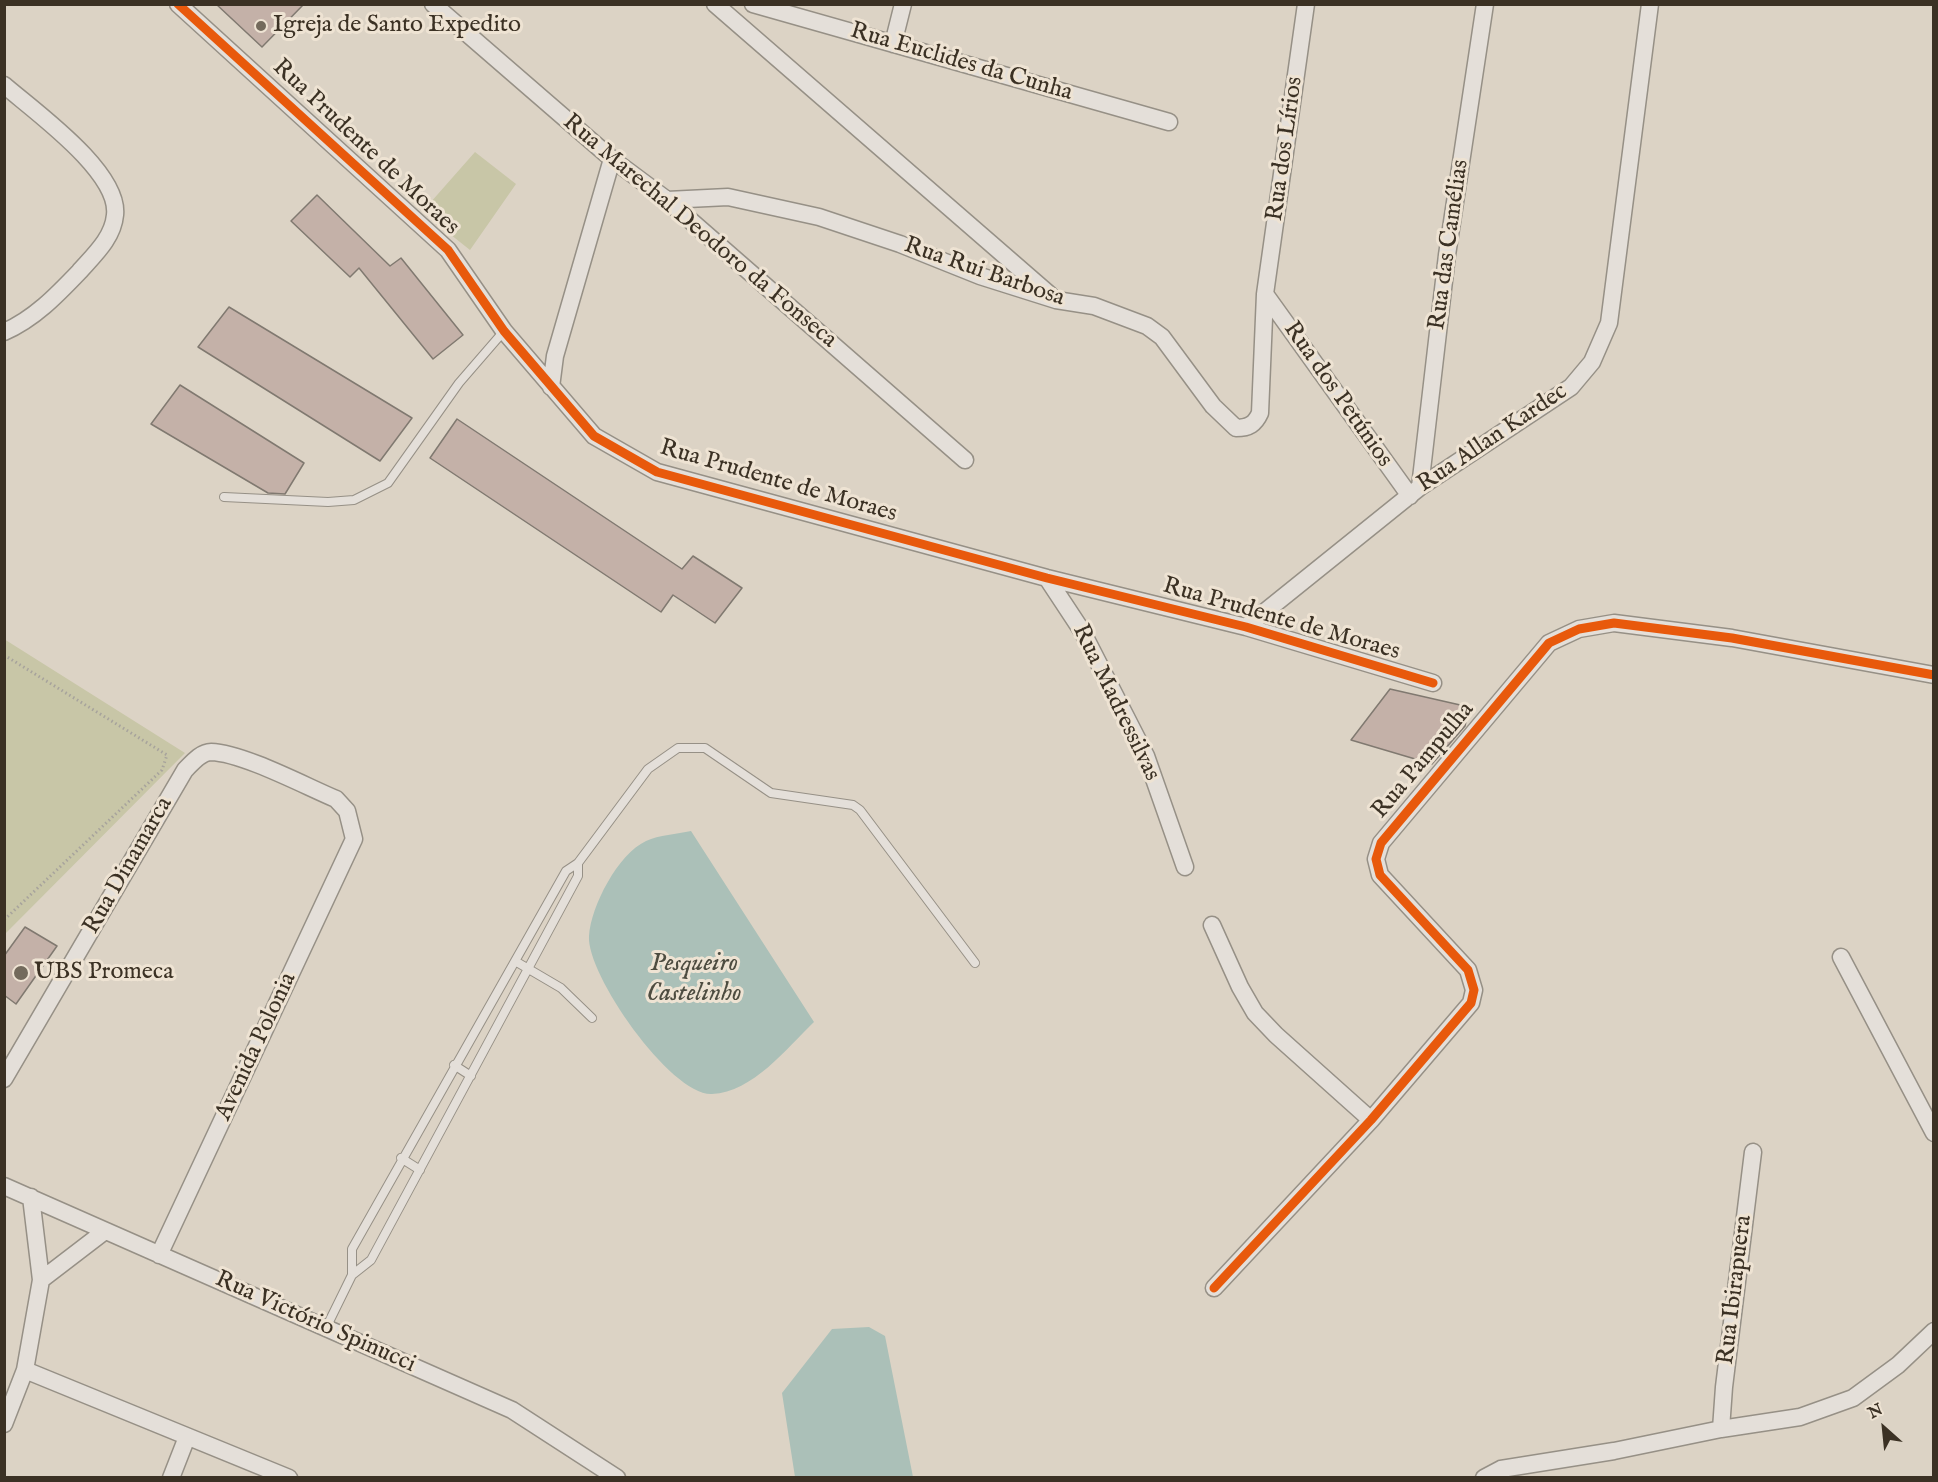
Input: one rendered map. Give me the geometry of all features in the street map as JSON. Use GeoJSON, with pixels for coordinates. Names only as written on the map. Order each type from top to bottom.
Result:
{"type":"FeatureCollection","features":[{"type":"Feature","properties":{"kind":"street","name":"Rua Prudente de Moraes"},"geometry":{"type":"LineString","coordinates":[[178,4],[448,250],[504,331],[594,436],[657,472],[1047,578],[1246,627],[1433,683]]}},
{"type":"Feature","properties":{"kind":"street","name":"Rua Marechal Deodoro da Fonseca"},"geometry":{"type":"LineString","coordinates":[[433,4],[612,159],[668,200],[965,460]]}},
{"type":"Feature","properties":{"kind":"street"},"geometry":{"type":"LineString","coordinates":[[715,4],[1056,300]]}},
{"type":"Feature","properties":{"kind":"street","name":"Rua Euclides da Cunha"},"geometry":{"type":"LineString","coordinates":[[753,4],[1169,122]]}},
{"type":"Feature","properties":{"kind":"street"},"geometry":{"type":"LineString","coordinates":[[893,44],[903,4]]}},
{"type":"Feature","properties":{"kind":"street","name":"Rua dos Lírios"},"geometry":{"type":"LineString","coordinates":[[1266,294],[1306,4]]}},
{"type":"Feature","properties":{"kind":"street","name":"Rua das Camélias"},"geometry":{"type":"LineString","coordinates":[[1415,492],[1485,4]]}},
{"type":"Feature","properties":{"kind":"street","name":"Rua Allan Kardec"},"geometry":{"type":"LineString","coordinates":[[1246,627],[1415,492],[1571,387],[1592,362],[1609,323],[1650,4]]}},
{"type":"Feature","properties":{"kind":"street"},"geometry":{"type":"LineString","coordinates":[[4,85],[85,155],[100,172],[110,191],[116,213],[108,237],[58,294],[33,315],[4,332]]}},
{"type":"Feature","properties":{"kind":"street"},"geometry":{"type":"LineString","coordinates":[[551,387],[555,356],[612,159]]}},
{"type":"Feature","properties":{"kind":"street","name":"Rua Rui Barbosa"},"geometry":{"type":"LineString","coordinates":[[668,200],[729,197],[819,217],[900,244],[980,276],[1056,300],[1094,306],[1147,326],[1162,337],[1212,406],[1236,428],[1244,428],[1255,423],[1260,413],[1266,294]]}},
{"type":"Feature","properties":{"kind":"street","name":"Rua dos Petúnios"},"geometry":{"type":"LineString","coordinates":[[1266,294],[1415,492]]}},
{"type":"Feature","properties":{"kind":"street","name":"Rua Madressilvas"},"geometry":{"type":"LineString","coordinates":[[1047,578],[1082,632],[1146,756],[1185,867]]}},
{"type":"Feature","properties":{"kind":"street","name":"Rua Pampulha"},"geometry":{"type":"LineString","coordinates":[[1214,1288],[1371,1120],[1471,1003],[1474,990],[1468,970],[1380,875],[1376,859],[1381,843],[1549,643],[1579,629],[1614,623],[1732,638],[1934,675]]}},
{"type":"Feature","properties":{"kind":"street","name":"Rua Dinamarca"},"geometry":{"type":"LineString","coordinates":[[4,1079],[185,770],[196,759],[209,752],[241,760]]}},
{"type":"Feature","properties":{"kind":"street","name":"Avenida Polonia"},"geometry":{"type":"LineString","coordinates":[[159,1255],[354,839],[352,823],[347,811],[336,799],[241,760]]}},
{"type":"Feature","properties":{"kind":"street"},"geometry":{"type":"LineString","coordinates":[[1212,925],[1240,987],[1255,1013],[1276,1035],[1371,1120]]}},
{"type":"Feature","properties":{"kind":"street"},"geometry":{"type":"LineString","coordinates":[[1841,957],[1934,1133]]}},
{"type":"Feature","properties":{"kind":"street","name":"Rua Ibirapuera"},"geometry":{"type":"LineString","coordinates":[[1721,1429],[1724,1387],[1753,1152]]}},
{"type":"Feature","properties":{"kind":"street","name":"Rua Victório Spinucci"},"geometry":{"type":"LineString","coordinates":[[4,1185],[512,1410],[617,1478]]}},
{"type":"Feature","properties":{"kind":"street"},"geometry":{"type":"LineString","coordinates":[[4,1424],[25,1370],[41,1281],[31,1197]]}},
{"type":"Feature","properties":{"kind":"street"},"geometry":{"type":"LineString","coordinates":[[41,1281],[105,1231]]}},
{"type":"Feature","properties":{"kind":"street"},"geometry":{"type":"LineString","coordinates":[[1485,1478],[1501,1469],[1800,1417],[1853,1398],[1898,1365],[1934,1331]]}},
{"type":"Feature","properties":{"kind":"street"},"geometry":{"type":"LineString","coordinates":[[25,1370],[289,1478]]}},
{"type":"Feature","properties":{"kind":"street"},"geometry":{"type":"LineString","coordinates":[[171,1478],[187,1437]]}},
{"type":"Feature","properties":{"kind":"lane"},"geometry":{"type":"LineString","coordinates":[[224,497],[328,502],[354,500],[388,483],[459,383],[504,331]]}},
{"type":"Feature","properties":{"kind":"lane"},"geometry":{"type":"LineString","coordinates":[[352,1275],[352,1250],[401,1158],[566,871],[578,863],[648,769],[678,748],[705,747],[771,793],[853,806],[860,810],[975,963]]}},
{"type":"Feature","properties":{"kind":"lane"},"geometry":{"type":"LineString","coordinates":[[326,1328],[352,1275],[371,1260],[530,968],[578,876],[578,863]]}},
{"type":"Feature","properties":{"kind":"lane"},"geometry":{"type":"LineString","coordinates":[[515,961],[561,988],[592,1018]]}},
{"type":"Feature","properties":{"kind":"lane"},"geometry":{"type":"LineString","coordinates":[[454,1065],[471,1076]]}},
{"type":"Feature","properties":{"kind":"lane"},"geometry":{"type":"LineString","coordinates":[[401,1158],[420,1170]]}},
{"type":"Feature","properties":{"kind":"path"},"geometry":{"type":"LineString","coordinates":[[4,655],[167,755],[162,770],[4,920]]}},
{"type":"Feature","properties":{"kind":"shaded area"},"geometry":{"type":"Polygon","coordinates":[[[475,152],[516,184],[470,250],[431,219],[430,203],[475,152]]]}},
{"type":"Feature","properties":{"kind":"shaded area"},"geometry":{"type":"Polygon","coordinates":[[[4,639],[185,753],[5,934],[4,934],[4,639]]]}},
{"type":"Feature","properties":{"kind":"water","name":"Pesqueiro Castelinho"},"geometry":{"type":"Polygon","coordinates":[[[691,831],[814,1022],[755,1077],[741,1086],[712,1094],[695,1089],[675,1076],[634,1030],[601,977],[592,954],[589,936],[601,896],[616,869],[626,857],[646,841],[691,831]]]}},
{"type":"Feature","properties":{"kind":"water"},"geometry":{"type":"Polygon","coordinates":[[[869,1327],[885,1336],[913,1477],[795,1477],[782,1393],[832,1329],[869,1327]]]}},
{"type":"Feature","properties":{"kind":"building","name":"Igreja de Santo Expedito"},"geometry":{"type":"Polygon","coordinates":[[[216,4],[304,4],[262,47],[216,4]]]}},
{"type":"Feature","properties":{"kind":"building"},"geometry":{"type":"Polygon","coordinates":[[[317,195],[390,266],[401,258],[463,335],[433,359],[359,268],[350,277],[291,221],[317,195]]]}},
{"type":"Feature","properties":{"kind":"building"},"geometry":{"type":"Polygon","coordinates":[[[229,307],[412,418],[380,461],[198,347],[229,307]]]}},
{"type":"Feature","properties":{"kind":"building"},"geometry":{"type":"Polygon","coordinates":[[[180,385],[304,463],[285,494],[268,493],[151,424],[180,385]]]}},
{"type":"Feature","properties":{"kind":"building"},"geometry":{"type":"Polygon","coordinates":[[[457,419],[682,569],[693,556],[742,588],[715,623],[673,595],[661,612],[430,458],[457,419]]]}},
{"type":"Feature","properties":{"kind":"building"},"geometry":{"type":"Polygon","coordinates":[[[1390,689],[1469,707],[1465,726],[1432,764],[1351,740],[1390,689]]]}},
{"type":"Feature","properties":{"kind":"building","name":"UBS Promeca"},"geometry":{"type":"Polygon","coordinates":[[[25,927],[57,946],[16,1004],[4,995],[4,956],[25,927]]]}},
{"type":"Feature","properties":{"kind":"cycle path"},"geometry":{"type":"LineString","coordinates":[[178,4],[448,250],[504,331],[594,436],[657,472],[1047,578],[1246,627],[1433,683]]}},
{"type":"Feature","properties":{"kind":"cycle path"},"geometry":{"type":"LineString","coordinates":[[1214,1288],[1371,1120],[1471,1003],[1474,990],[1468,970],[1380,875],[1376,859],[1381,843],[1549,643],[1579,629],[1614,623],[1732,638],[1934,675]]}},
{"type":"Feature","properties":{"kind":"place","name":"Igreja de Santo Expedito"},"geometry":{"type":"Point","coordinates":[261,26]}},
{"type":"Feature","properties":{"kind":"place","name":"UBS Promeca"},"geometry":{"type":"Point","coordinates":[21,973]}}]}
